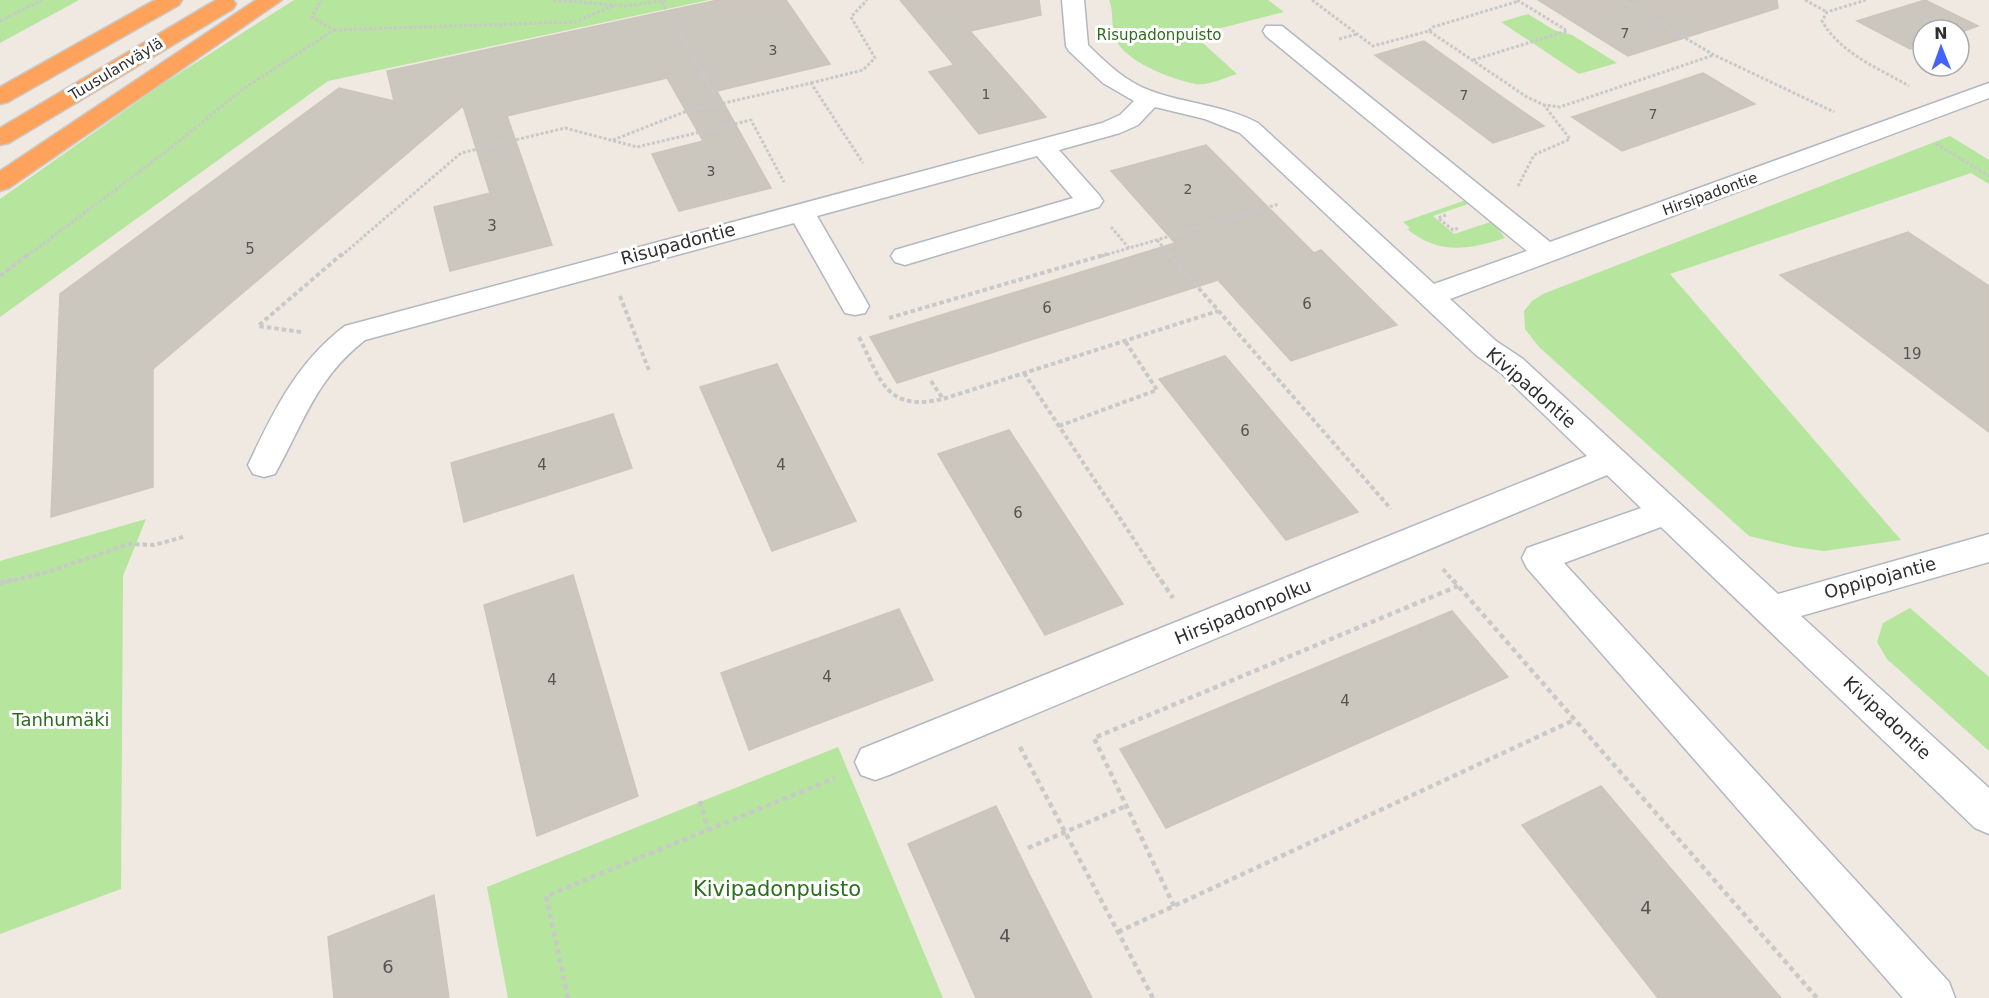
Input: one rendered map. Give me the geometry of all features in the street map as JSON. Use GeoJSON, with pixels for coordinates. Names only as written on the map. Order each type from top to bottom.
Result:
{"type":"FeatureCollection","features":[{"type":"Feature","properties":{"kind":"highway","name":"Tuusulanväylä"},"geometry":{"type":"LineString","coordinates":[[0,97],[171,0]]}},
{"type":"Feature","properties":{"kind":"highway","name":"Tuusulanväylä"},"geometry":{"type":"LineString","coordinates":[[0,138],[233,0]]}},
{"type":"Feature","properties":{"kind":"highway"},"geometry":{"type":"LineString","coordinates":[[0,183],[220,32],[271,0]]}},
{"type":"Feature","properties":{"kind":"street","name":"Kivipadontie"},"geometry":{"type":"LineString","coordinates":[[1073,0],[1077,46],[1108,75],[1149,99],[1214,113],[1249,128],[1486,348],[1512,366],[1989,814]]}},
{"type":"Feature","properties":{"kind":"street"},"geometry":{"type":"LineString","coordinates":[[1274,31],[1548,254]]}},
{"type":"Feature","properties":{"kind":"street","name":"Hirsipadontie"},"geometry":{"type":"LineString","coordinates":[[1430,296],[1989,90]]}},
{"type":"Feature","properties":{"kind":"street","name":"Risupadontie"},"geometry":{"type":"LineString","coordinates":[[264,465],[293,402],[330,354],[343,341],[371,327],[1043,147],[1129,120],[1149,99]]}},
{"type":"Feature","properties":{"kind":"street"},"geometry":{"type":"LineString","coordinates":[[905,256],[1090,201],[1043,147]]}},
{"type":"Feature","properties":{"kind":"street"},"geometry":{"type":"LineString","coordinates":[[801,212],[859,318]]}},
{"type":"Feature","properties":{"kind":"street","name":"Hirsipadonpolku"},"geometry":{"type":"LineString","coordinates":[[875,762],[1610,460]]}},
{"type":"Feature","properties":{"kind":"street"},"geometry":{"type":"LineString","coordinates":[[1666,512],[1539,558],[1934,998]]}},
{"type":"Feature","properties":{"kind":"street","name":"Oppipojantie"},"geometry":{"type":"LineString","coordinates":[[1772,611],[1812,597],[1989,548]]}},
{"type":"Feature","properties":{"kind":"path"},"geometry":{"type":"LineString","coordinates":[[0,21],[42,0]]}},
{"type":"Feature","properties":{"kind":"path"},"geometry":{"type":"LineString","coordinates":[[321,0],[312,17],[334,30]]}},
{"type":"Feature","properties":{"kind":"path"},"geometry":{"type":"LineString","coordinates":[[554,0],[615,5],[669,0]]}},
{"type":"Feature","properties":{"kind":"path"},"geometry":{"type":"LineString","coordinates":[[632,5],[638,0]]}},
{"type":"Feature","properties":{"kind":"path"},"geometry":{"type":"LineString","coordinates":[[612,140],[692,109],[863,70],[876,58],[851,18],[867,0]]}},
{"type":"Feature","properties":{"kind":"path"},"geometry":{"type":"LineString","coordinates":[[1312,0],[1373,46],[1429,31],[1433,27],[1518,0],[1567,30],[1472,60]]}},
{"type":"Feature","properties":{"kind":"path"},"geometry":{"type":"LineString","coordinates":[[1621,0],[1714,55],[1838,114]]}},
{"type":"Feature","properties":{"kind":"path"},"geometry":{"type":"LineString","coordinates":[[1806,0],[1827,12]]}},
{"type":"Feature","properties":{"kind":"path"},"geometry":{"type":"LineString","coordinates":[[1866,0],[1827,12],[1822,21],[1825,29],[1835,40],[1910,87]]}},
{"type":"Feature","properties":{"kind":"path"},"geometry":{"type":"LineString","coordinates":[[662,2],[720,104]]}},
{"type":"Feature","properties":{"kind":"path"},"geometry":{"type":"LineString","coordinates":[[0,276],[172,147],[243,89],[334,30],[574,22],[615,5]]}},
{"type":"Feature","properties":{"kind":"path"},"geometry":{"type":"LineString","coordinates":[[1429,31],[1527,97],[1544,105],[1560,107],[1714,55]]}},
{"type":"Feature","properties":{"kind":"path"},"geometry":{"type":"LineString","coordinates":[[810,83],[881,190]]}},
{"type":"Feature","properties":{"kind":"path"},"geometry":{"type":"LineString","coordinates":[[1480,199],[1519,185],[1534,155],[1570,140],[1544,105]]}},
{"type":"Feature","properties":{"kind":"path"},"geometry":{"type":"LineString","coordinates":[[343,341],[258,326],[461,153],[565,128],[637,147],[751,120],[786,186]]}},
{"type":"Feature","properties":{"kind":"path"},"geometry":{"type":"LineString","coordinates":[[1935,143],[1989,176]]}},
{"type":"Feature","properties":{"kind":"path"},"geometry":{"type":"LineString","coordinates":[[878,322],[1284,203]]}},
{"type":"Feature","properties":{"kind":"path"},"geometry":{"type":"LineString","coordinates":[[1113,230],[1129,248]]}},
{"type":"Feature","properties":{"kind":"path"},"geometry":{"type":"LineString","coordinates":[[1157,240],[1817,998]]}},
{"type":"Feature","properties":{"kind":"path"},"geometry":{"type":"LineString","coordinates":[[617,289],[650,373]]}},
{"type":"Feature","properties":{"kind":"path"},"geometry":{"type":"LineString","coordinates":[[859,318],[857,333],[886,387],[898,399],[915,404],[943,399],[1218,310]]}},
{"type":"Feature","properties":{"kind":"path"},"geometry":{"type":"LineString","coordinates":[[1059,426],[1156,390],[1125,341]]}},
{"type":"Feature","properties":{"kind":"path"},"geometry":{"type":"LineString","coordinates":[[1024,373],[1195,631]]}},
{"type":"Feature","properties":{"kind":"path"},"geometry":{"type":"LineString","coordinates":[[931,381],[943,399]]}},
{"type":"Feature","properties":{"kind":"path"},"geometry":{"type":"LineString","coordinates":[[0,583],[48,572],[128,544],[154,545],[183,537]]}},
{"type":"Feature","properties":{"kind":"path"},"geometry":{"type":"LineString","coordinates":[[1174,906],[1094,738],[1458,586]]}},
{"type":"Feature","properties":{"kind":"path"},"geometry":{"type":"LineString","coordinates":[[1118,932],[1574,720]]}},
{"type":"Feature","properties":{"kind":"path"},"geometry":{"type":"LineString","coordinates":[[1018,742],[1153,998]]}},
{"type":"Feature","properties":{"kind":"path"},"geometry":{"type":"LineString","coordinates":[[568,998],[546,896],[875,762]]}},
{"type":"Feature","properties":{"kind":"path"},"geometry":{"type":"LineString","coordinates":[[700,801],[708,830]]}},
{"type":"Feature","properties":{"kind":"path"},"geometry":{"type":"LineString","coordinates":[[1028,848],[1126,806]]}},
{"type":"Feature","properties":{"kind":"green space"},"geometry":{"type":"Polygon","coordinates":[[[0,0],[79,0],[0,43],[0,0]]]}},
{"type":"Feature","properties":{"kind":"green space"},"geometry":{"type":"Polygon","coordinates":[[[294,0],[709,0],[328,81],[0,317],[0,199],[161,85],[294,0]]]}},
{"type":"Feature","properties":{"kind":"green space","name":"Risupadonpuisto"},"geometry":{"type":"Polygon","coordinates":[[[1109,0],[1268,0],[1284,12],[1194,35],[1237,74],[1211,83],[1196,84],[1154,70],[1125,52],[1114,34],[1109,0]]]}},
{"type":"Feature","properties":{"kind":"green space"},"geometry":{"type":"Polygon","coordinates":[[[1528,14],[1554,30],[1572,35],[1617,63],[1579,74],[1501,22],[1528,14]]]}},
{"type":"Feature","properties":{"kind":"green space"},"geometry":{"type":"Polygon","coordinates":[[[1950,136],[1989,160],[1989,184],[1971,173],[1670,274],[1901,540],[1824,551],[1749,536],[1539,347],[1525,329],[1524,311],[1532,301],[1543,294],[1950,136]]]}},
{"type":"Feature","properties":{"kind":"green space"},"geometry":{"type":"Polygon","coordinates":[[[1466,200],[1471,203],[1433,216],[1454,234],[1493,221],[1505,238],[1479,245],[1454,248],[1431,243],[1419,237],[1407,229],[1410,228],[1403,222],[1466,200]]]}},
{"type":"Feature","properties":{"kind":"green space","name":"Tanhumäki"},"geometry":{"type":"Polygon","coordinates":[[[146,519],[123,576],[121,889],[0,934],[0,561],[146,519]]]}},
{"type":"Feature","properties":{"kind":"green space"},"geometry":{"type":"Polygon","coordinates":[[[1910,608],[1989,677],[1989,751],[1887,659],[1877,642],[1883,623],[1910,608]]]}},
{"type":"Feature","properties":{"kind":"green space","name":"Kivipadonpuisto"},"geometry":{"type":"Polygon","coordinates":[[[838,747],[943,998],[508,998],[487,887],[838,747]]]}},
{"type":"Feature","properties":{"kind":"building"},"geometry":{"type":"Polygon","coordinates":[[[718,0],[786,0],[830,64],[717,91],[771,188],[679,211],[652,154],[703,141],[667,78],[507,116],[552,245],[450,271],[434,207],[490,193],[463,106],[153,369],[153,487],[51,517],[60,294],[339,88],[394,101],[387,71],[718,0]]]}},
{"type":"Feature","properties":{"kind":"building"},"geometry":{"type":"Polygon","coordinates":[[[900,0],[1039,0],[1041,15],[970,31],[1046,117],[979,134],[929,72],[954,65],[900,0]]]}},
{"type":"Feature","properties":{"kind":"building"},"geometry":{"type":"Polygon","coordinates":[[[1538,0],[1777,0],[1778,8],[1628,56],[1538,0]]]}},
{"type":"Feature","properties":{"kind":"building"},"geometry":{"type":"Polygon","coordinates":[[[1925,0],[1962,18],[1911,18],[1910,49],[1857,21],[1925,0]]]}},
{"type":"Feature","properties":{"kind":"building"},"geometry":{"type":"Polygon","coordinates":[[[1424,41],[1544,126],[1493,143],[1375,55],[1424,41]]]}},
{"type":"Feature","properties":{"kind":"building"},"geometry":{"type":"Polygon","coordinates":[[[1703,73],[1755,104],[1622,151],[1572,117],[1703,73]]]}},
{"type":"Feature","properties":{"kind":"building"},"geometry":{"type":"Polygon","coordinates":[[[1206,145],[1314,253],[1321,250],[1397,325],[1291,361],[1218,280],[897,383],[870,337],[1175,243],[1111,171],[1206,145]]]}},
{"type":"Feature","properties":{"kind":"building"},"geometry":{"type":"Polygon","coordinates":[[[1908,232],[1989,286],[1989,432],[1780,275],[1908,232]]]}},
{"type":"Feature","properties":{"kind":"building"},"geometry":{"type":"Polygon","coordinates":[[[1225,356],[1358,512],[1286,540],[1159,379],[1225,356]]]}},
{"type":"Feature","properties":{"kind":"building"},"geometry":{"type":"Polygon","coordinates":[[[777,364],[856,521],[772,551],[700,387],[777,364]]]}},
{"type":"Feature","properties":{"kind":"building"},"geometry":{"type":"Polygon","coordinates":[[[613,414],[632,468],[464,522],[451,463],[613,414]]]}},
{"type":"Feature","properties":{"kind":"building"},"geometry":{"type":"Polygon","coordinates":[[[1009,430],[1123,604],[1045,635],[938,454],[1009,430]]]}},
{"type":"Feature","properties":{"kind":"building"},"geometry":{"type":"Polygon","coordinates":[[[573,575],[638,796],[537,836],[484,605],[573,575]]]}},
{"type":"Feature","properties":{"kind":"building"},"geometry":{"type":"Polygon","coordinates":[[[899,609],[933,680],[749,750],[721,673],[899,609]]]}},
{"type":"Feature","properties":{"kind":"building"},"geometry":{"type":"Polygon","coordinates":[[[1452,611],[1508,677],[1166,828],[1120,749],[1452,611]]]}},
{"type":"Feature","properties":{"kind":"building"},"geometry":{"type":"Polygon","coordinates":[[[1601,786],[1781,998],[1658,998],[1522,825],[1601,786]]]}},
{"type":"Feature","properties":{"kind":"building"},"geometry":{"type":"Polygon","coordinates":[[[996,806],[1092,998],[976,998],[908,844],[996,806]]]}},
{"type":"Feature","properties":{"kind":"building"},"geometry":{"type":"Polygon","coordinates":[[[434,895],[449,998],[334,998],[328,937],[434,895]]]}}]}
